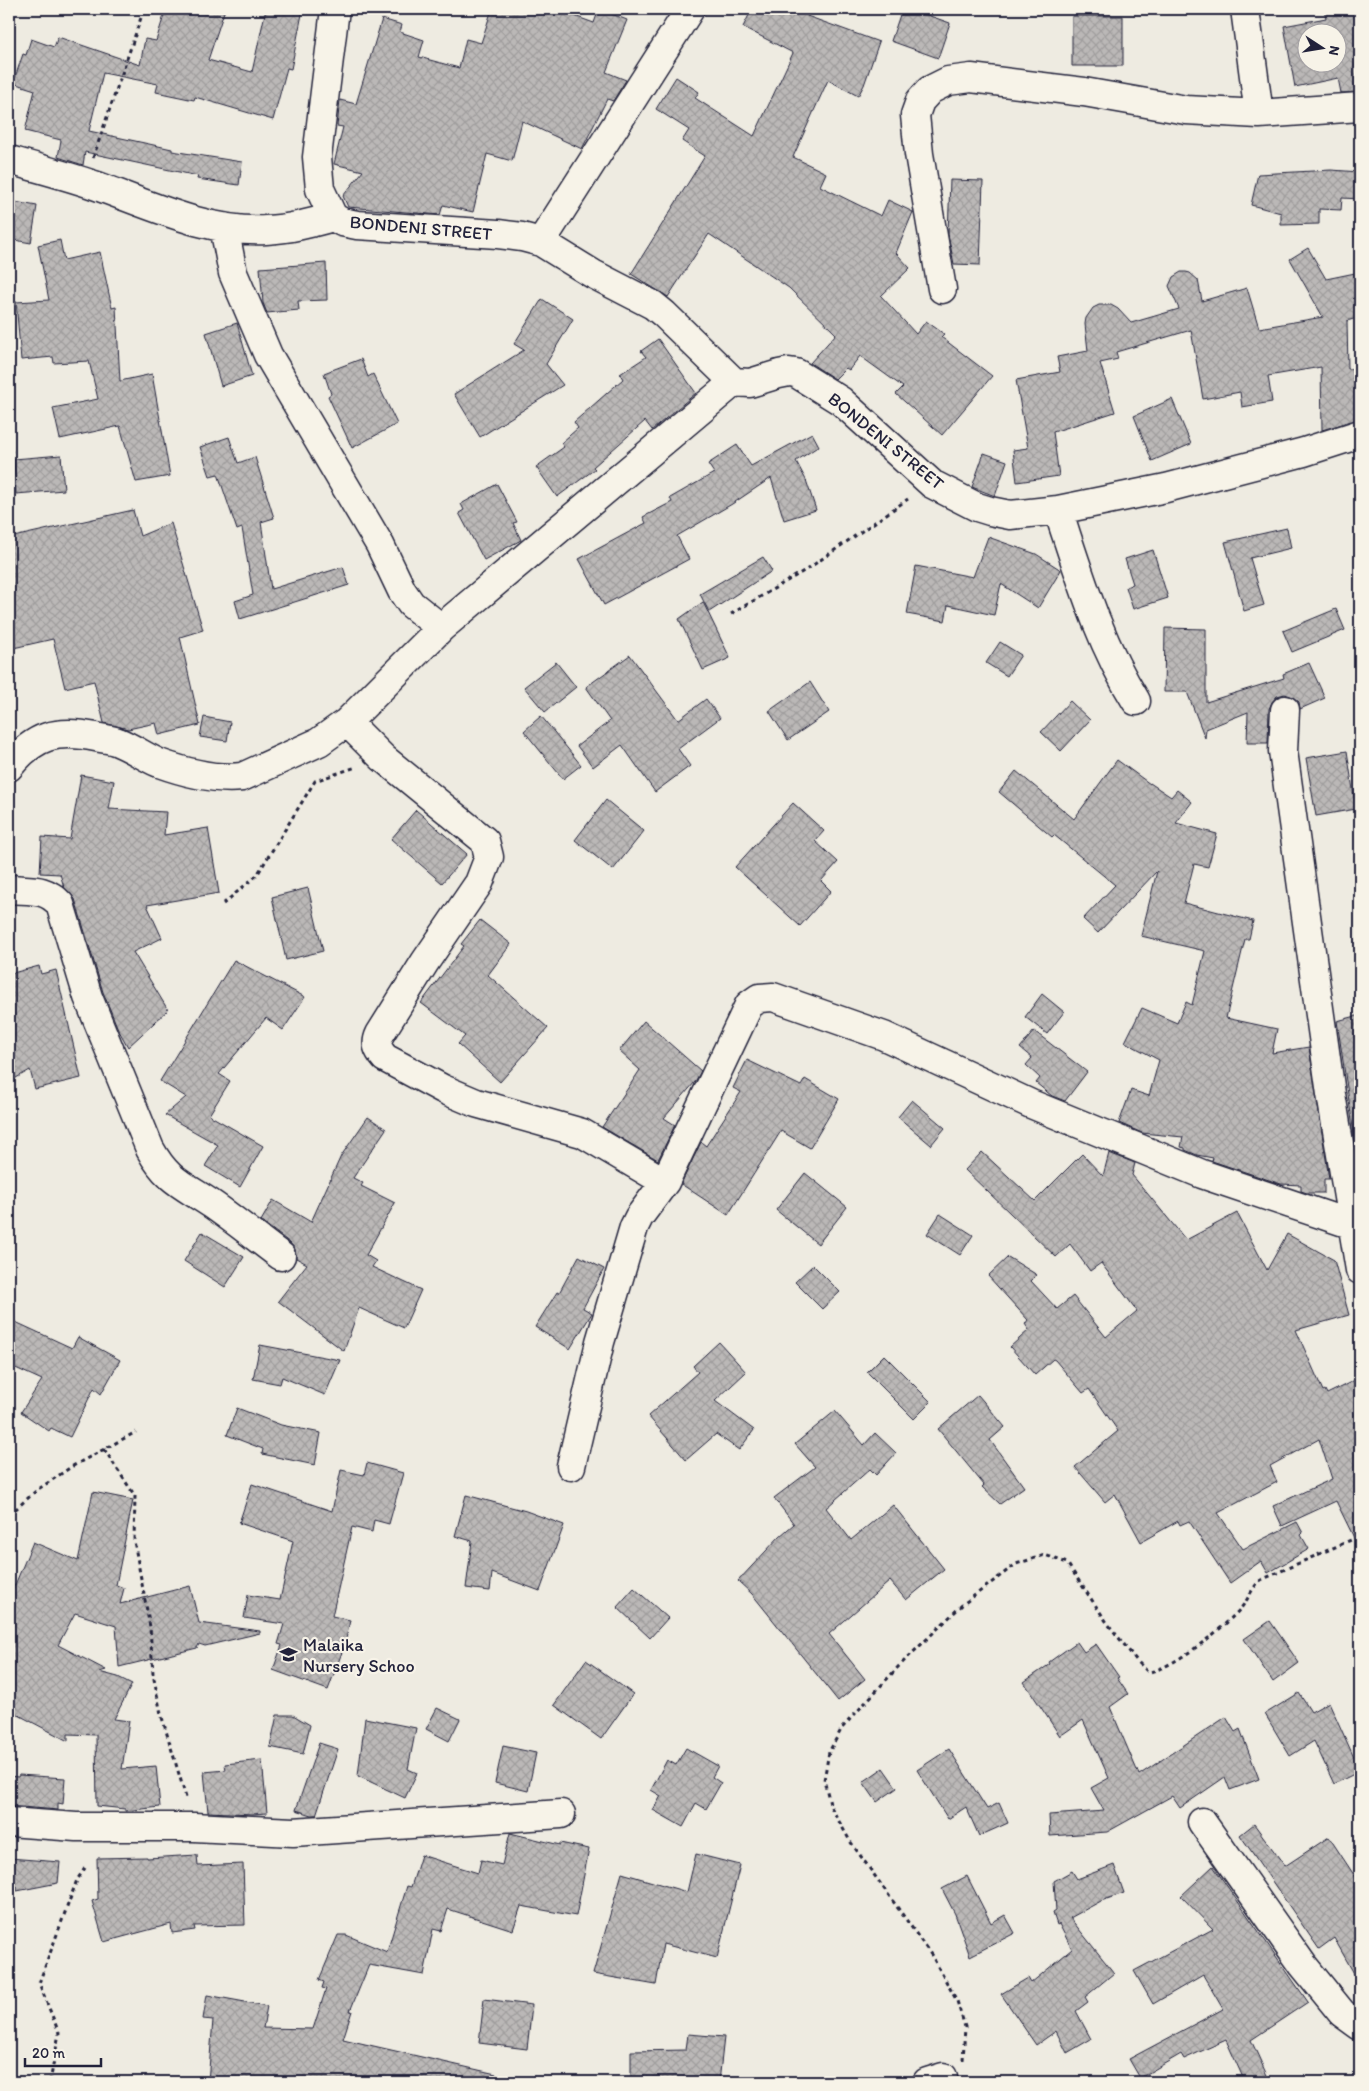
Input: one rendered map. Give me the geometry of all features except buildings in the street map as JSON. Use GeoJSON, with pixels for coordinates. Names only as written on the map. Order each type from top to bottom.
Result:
{"type":"FeatureCollection","features":[{"type":"Feature","properties":{"kind":"street","name":"BONDENI STREET"},"geometry":{"type":"LineString","coordinates":[[335,9],[316,157],[320,189],[333,217],[342,222],[357,225],[498,234],[541,242],[593,274],[653,306],[664,314],[734,382],[750,383],[778,374],[796,373],[841,401],[932,484],[990,512],[1010,515],[1058,510],[1166,488],[1304,452],[1360,434]]}},
{"type":"Feature","properties":{"kind":"street"},"geometry":{"type":"LineString","coordinates":[[541,242],[690,9]]}},
{"type":"Feature","properties":{"kind":"street"},"geometry":{"type":"LineString","coordinates":[[1245,9],[1259,114]]}},
{"type":"Feature","properties":{"kind":"street"},"geometry":{"type":"LineString","coordinates":[[942,288],[919,154],[915,115],[920,102],[930,90],[948,81],[971,78],[1084,92],[1186,110],[1259,114],[1360,107]]}},
{"type":"Feature","properties":{"kind":"street"},"geometry":{"type":"LineString","coordinates":[[9,160],[85,182],[184,217],[224,227],[265,230],[298,227],[333,217]]}},
{"type":"Feature","properties":{"kind":"street"},"geometry":{"type":"LineString","coordinates":[[224,227],[232,273],[268,355],[380,545],[402,591],[412,604],[441,628]]}},
{"type":"Feature","properties":{"kind":"street"},"geometry":{"type":"LineString","coordinates":[[9,767],[17,756],[32,743],[49,735],[65,733],[84,734],[117,742],[159,762],[186,771],[218,778],[242,777],[319,742],[347,722],[441,628],[734,382]]}},
{"type":"Feature","properties":{"kind":"street"},"geometry":{"type":"LineString","coordinates":[[1058,510],[1094,616],[1119,673],[1136,701]]}},
{"type":"Feature","properties":{"kind":"street"},"geometry":{"type":"LineString","coordinates":[[1285,710],[1283,751],[1331,1094],[1360,1270]]}},
{"type":"Feature","properties":{"kind":"street"},"geometry":{"type":"LineString","coordinates":[[347,722],[383,758],[485,842],[489,857],[479,883],[425,962],[380,1034],[378,1049],[385,1058],[443,1089],[476,1103],[582,1133],[665,1182]]}},
{"type":"Feature","properties":{"kind":"street"},"geometry":{"type":"LineString","coordinates":[[9,889],[43,891],[50,894],[60,904],[88,997],[150,1149],[159,1166],[171,1178],[212,1204],[281,1256]]}},
{"type":"Feature","properties":{"kind":"street"},"geometry":{"type":"LineString","coordinates":[[571,1466],[600,1342],[634,1228],[645,1208],[665,1182],[749,1005],[759,998],[766,996],[884,1036],[1031,1104],[1202,1174],[1353,1225]]}},
{"type":"Feature","properties":{"kind":"street"},"geometry":{"type":"LineString","coordinates":[[9,1822],[76,1827],[194,1826],[293,1832],[560,1814]]}},
{"type":"Feature","properties":{"kind":"street"},"geometry":{"type":"LineString","coordinates":[[1202,1822],[1303,1965],[1342,2012],[1360,2026]]}},
{"type":"Feature","properties":{"kind":"path"},"geometry":{"type":"LineString","coordinates":[[85,182],[144,9]]}},
{"type":"Feature","properties":{"kind":"path"},"geometry":{"type":"LineString","coordinates":[[9,453],[15,448]]}},
{"type":"Feature","properties":{"kind":"path"},"geometry":{"type":"LineString","coordinates":[[731,614],[809,568],[883,515],[932,484]]}},
{"type":"Feature","properties":{"kind":"path"},"geometry":{"type":"LineString","coordinates":[[223,904],[257,875],[315,781],[383,758]]}},
{"type":"Feature","properties":{"kind":"path"},"geometry":{"type":"LineString","coordinates":[[9,1516],[37,1490],[71,1467],[136,1432]]}},
{"type":"Feature","properties":{"kind":"path"},"geometry":{"type":"LineString","coordinates":[[104,1449],[135,1496],[134,1541],[150,1627],[153,1674],[161,1714],[194,1826]]}},
{"type":"Feature","properties":{"kind":"path"},"geometry":{"type":"LineString","coordinates":[[935,2080],[956,2072],[963,2061],[965,2027],[957,2001],[932,1956],[850,1841],[831,1807],[824,1780],[829,1752],[842,1728],[899,1666],[962,1605],[1016,1564],[1045,1555],[1067,1563],[1108,1624],[1137,1661],[1147,1672],[1150,1672],[1179,1660],[1231,1618],[1242,1607],[1256,1584],[1261,1580],[1360,1536]]}},
{"type":"Feature","properties":{"kind":"path"},"geometry":{"type":"LineString","coordinates":[[50,2082],[59,2033],[39,1983],[77,1880],[86,1868]]}},
{"type":"Feature","properties":{"kind":"place","name":"Malaika Nursery Schoo"},"geometry":{"type":"Point","coordinates":[289,1655]}}]}
